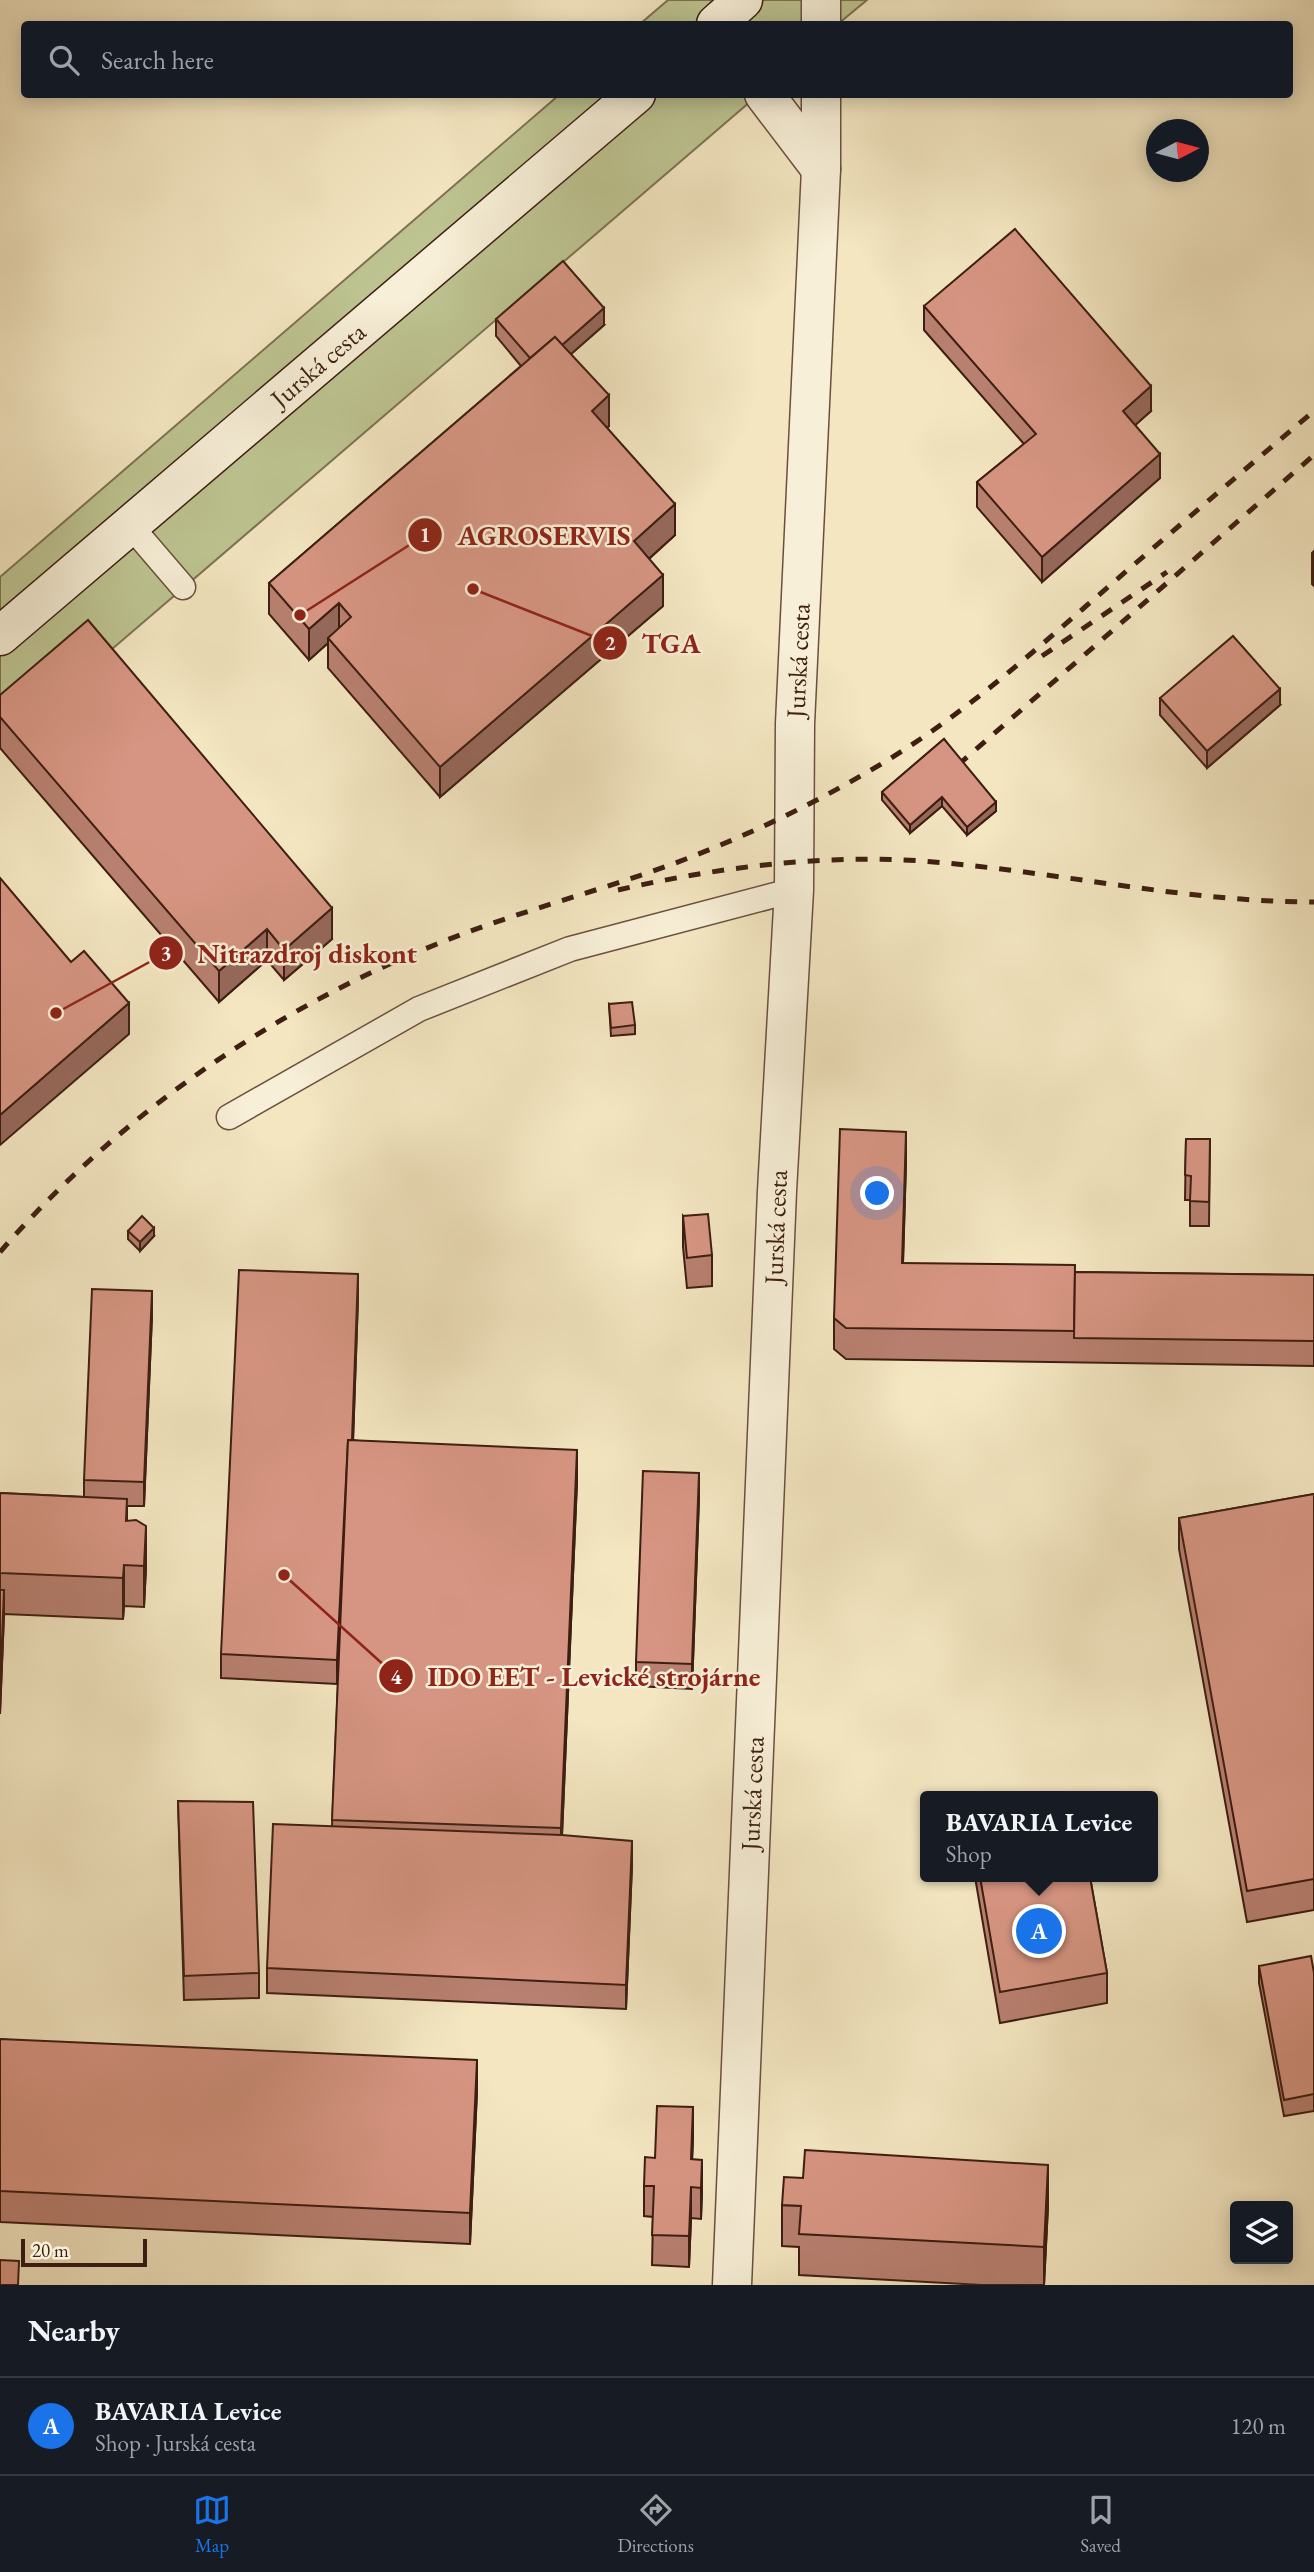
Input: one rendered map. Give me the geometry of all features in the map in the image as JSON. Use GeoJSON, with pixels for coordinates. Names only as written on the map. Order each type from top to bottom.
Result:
{"type":"FeatureCollection","features":[{"type":"Feature","properties":{"kind":"street"},"geometry":{"type":"LineString","coordinates":[[719,21],[743,0]]}},
{"type":"Feature","properties":{"kind":"street"},"geometry":{"type":"LineString","coordinates":[[821,0],[821,21]]}},
{"type":"Feature","properties":{"kind":"street","name":"Jurská cesta"},"geometry":{"type":"LineString","coordinates":[[0,636],[631,98]]}},
{"type":"Feature","properties":{"kind":"street"},"geometry":{"type":"LineString","coordinates":[[767,98],[821,169]]}},
{"type":"Feature","properties":{"kind":"street","name":"Jurská cesta"},"geometry":{"type":"LineString","coordinates":[[732,2285],[776,1218],[794,890],[795,724],[821,169],[821,98]]}},
{"type":"Feature","properties":{"kind":"lane"},"geometry":{"type":"LineString","coordinates":[[129,524],[183,587]]}},
{"type":"Feature","properties":{"kind":"lane"},"geometry":{"type":"LineString","coordinates":[[229,1117],[419,1009],[570,949],[794,890]]}},
{"type":"Feature","properties":{"kind":"green space"},"geometry":{"type":"Polygon","coordinates":[[[668,0],[867,0],[842,21],[644,21],[668,0]]]}},
{"type":"Feature","properties":{"kind":"green space"},"geometry":{"type":"Polygon","coordinates":[[[556,98],[755,98],[97,662],[0,703],[0,577],[556,98]]]}},
{"type":"Feature","properties":{"kind":"building"},"geometry":{"type":"Polygon","coordinates":[[[1015,229],[1151,386],[1123,411],[1160,454],[1042,557],[977,482],[1036,434],[924,306],[1015,229]]]}},
{"type":"Feature","properties":{"kind":"building"},"geometry":{"type":"Polygon","coordinates":[[[563,261],[604,308],[562,345],[555,337],[530,358],[496,319],[563,261]]]}},
{"type":"Feature","properties":{"kind":"building"},"geometry":{"type":"Polygon","coordinates":[[[555,337],[609,395],[592,411],[675,504],[634,541],[663,575],[440,767],[328,638],[351,617],[339,603],[309,629],[269,583],[555,337]]]}},
{"type":"Feature","properties":{"kind":"building"},"geometry":{"type":"Polygon","coordinates":[[[88,620],[332,908],[284,950],[267,929],[219,971],[0,717],[0,695],[88,620]]]}},
{"type":"Feature","properties":{"kind":"building"},"geometry":{"type":"Polygon","coordinates":[[[1233,636],[1280,689],[1207,751],[1160,698],[1233,636]]]}},
{"type":"Feature","properties":{"kind":"building"},"geometry":{"type":"Polygon","coordinates":[[[944,739],[996,802],[967,827],[942,797],[910,825],[882,792],[944,739]]]}},
{"type":"Feature","properties":{"kind":"building"},"geometry":{"type":"Polygon","coordinates":[[[0,878],[71,962],[84,951],[129,1003],[0,1115],[0,878]]]}},
{"type":"Feature","properties":{"kind":"building"},"geometry":{"type":"Polygon","coordinates":[[[632,1002],[635,1025],[611,1028],[609,1004],[632,1002]]]}},
{"type":"Feature","properties":{"kind":"building"},"geometry":{"type":"Polygon","coordinates":[[[840,1129],[906,1132],[902,1263],[1075,1265],[1074,1331],[846,1328],[834,1318],[840,1129]]]}},
{"type":"Feature","properties":{"kind":"building"},"geometry":{"type":"Polygon","coordinates":[[[1186,1139],[1210,1139],[1209,1202],[1190,1201],[1191,1176],[1185,1175],[1186,1139]]]}},
{"type":"Feature","properties":{"kind":"building"},"geometry":{"type":"Polygon","coordinates":[[[708,1214],[712,1255],[687,1258],[683,1216],[708,1214]]]}},
{"type":"Feature","properties":{"kind":"building"},"geometry":{"type":"Polygon","coordinates":[[[142,1216],[154,1228],[140,1242],[128,1231],[142,1216]]]}},
{"type":"Feature","properties":{"kind":"building"},"geometry":{"type":"Polygon","coordinates":[[[239,1270],[358,1274],[352,1440],[348,1440],[337,1660],[221,1654],[239,1270]]]}},
{"type":"Feature","properties":{"kind":"building"},"geometry":{"type":"Polygon","coordinates":[[[1075,1272],[1314,1275],[1314,1341],[1074,1338],[1075,1272]]]}},
{"type":"Feature","properties":{"kind":"building"},"geometry":{"type":"Polygon","coordinates":[[[92,1289],[152,1291],[144,1482],[84,1480],[92,1289]]]}},
{"type":"Feature","properties":{"kind":"building"},"geometry":{"type":"Polygon","coordinates":[[[348,1440],[577,1450],[561,1828],[332,1820],[348,1440]]]}},
{"type":"Feature","properties":{"kind":"building"},"geometry":{"type":"Polygon","coordinates":[[[643,1471],[699,1473],[692,1664],[636,1662],[643,1471]]]}},
{"type":"Feature","properties":{"kind":"building"},"geometry":{"type":"Polygon","coordinates":[[[0,1493],[127,1499],[126,1521],[136,1520],[146,1526],[144,1566],[124,1565],[123,1578],[0,1573],[0,1493]]]}},
{"type":"Feature","properties":{"kind":"building"},"geometry":{"type":"Polygon","coordinates":[[[1314,1494],[1314,1879],[1247,1891],[1179,1518],[1314,1494]]]}},
{"type":"Feature","properties":{"kind":"building"},"geometry":{"type":"Polygon","coordinates":[[[0,1590],[4,1590],[0,1690],[0,1590]]]}},
{"type":"Feature","properties":{"kind":"building"},"geometry":{"type":"Polygon","coordinates":[[[178,1801],[253,1802],[259,1973],[184,1976],[178,1801]]]}},
{"type":"Feature","properties":{"kind":"building"},"geometry":{"type":"Polygon","coordinates":[[[273,1824],[562,1835],[632,1841],[626,1985],[267,1968],[273,1824]]]}},
{"type":"Feature","properties":{"kind":"building"},"geometry":{"type":"Polygon","coordinates":[[[981,1882],[1091,1882],[1107,1973],[1000,1992],[981,1882]]]}},
{"type":"Feature","properties":{"kind":"building"},"geometry":{"type":"Polygon","coordinates":[[[1311,1956],[1314,1973],[1314,2094],[1284,2100],[1259,1966],[1311,1956]]]}},
{"type":"Feature","properties":{"kind":"building"},"geometry":{"type":"Polygon","coordinates":[[[0,2039],[477,2060],[470,2213],[0,2191],[0,2039]]]}},
{"type":"Feature","properties":{"kind":"building"},"geometry":{"type":"Polygon","coordinates":[[[657,2106],[693,2107],[691,2159],[702,2160],[701,2188],[691,2187],[689,2236],[652,2235],[654,2186],[644,2186],[645,2157],[655,2158],[657,2106]]]}},
{"type":"Feature","properties":{"kind":"building"},"geometry":{"type":"Polygon","coordinates":[[[805,2150],[1048,2165],[1044,2247],[799,2234],[801,2206],[782,2205],[784,2177],[803,2178],[805,2150]]]}},
{"type":"Feature","properties":{"kind":"building"},"geometry":{"type":"Polygon","coordinates":[[[0,2260],[19,2261],[18,2285],[0,2285],[0,2260]]]}},
{"type":"Feature","properties":{"kind":"railway"},"geometry":{"type":"LineString","coordinates":[[0,1252],[94,1156],[146,1113],[200,1072],[315,1001],[437,944],[670,865],[720,845],[817,800],[894,756],[952,717],[1006,675],[1314,411]]}},
{"type":"Feature","properties":{"kind":"railway"},"geometry":{"type":"LineString","coordinates":[[958,765],[1314,455]]}},
{"type":"Feature","properties":{"kind":"railway"},"geometry":{"type":"LineString","coordinates":[[1042,656],[1167,572]]}},
{"type":"Feature","properties":{"kind":"railway"},"geometry":{"type":"LineString","coordinates":[[618,890],[739,868],[863,859],[991,868],[1175,893],[1314,902]]}},
{"type":"Feature","properties":{"kind":"place","name":"TGA"},"geometry":{"type":"Point","coordinates":[473,589]}},
{"type":"Feature","properties":{"kind":"place","name":"AGROSERVIS"},"geometry":{"type":"Point","coordinates":[300,615]}},
{"type":"Feature","properties":{"kind":"place","name":"Nitrazdroj diskont"},"geometry":{"type":"Point","coordinates":[56,1013]}},
{"type":"Feature","properties":{"kind":"place","name":"IDO EET - Levické strojárne"},"geometry":{"type":"Point","coordinates":[284,1575]}},
{"type":"Feature","properties":{"kind":"place","name":"BAVARIA Levice"},"geometry":{"type":"Point","coordinates":[1039,1931]}}]}
